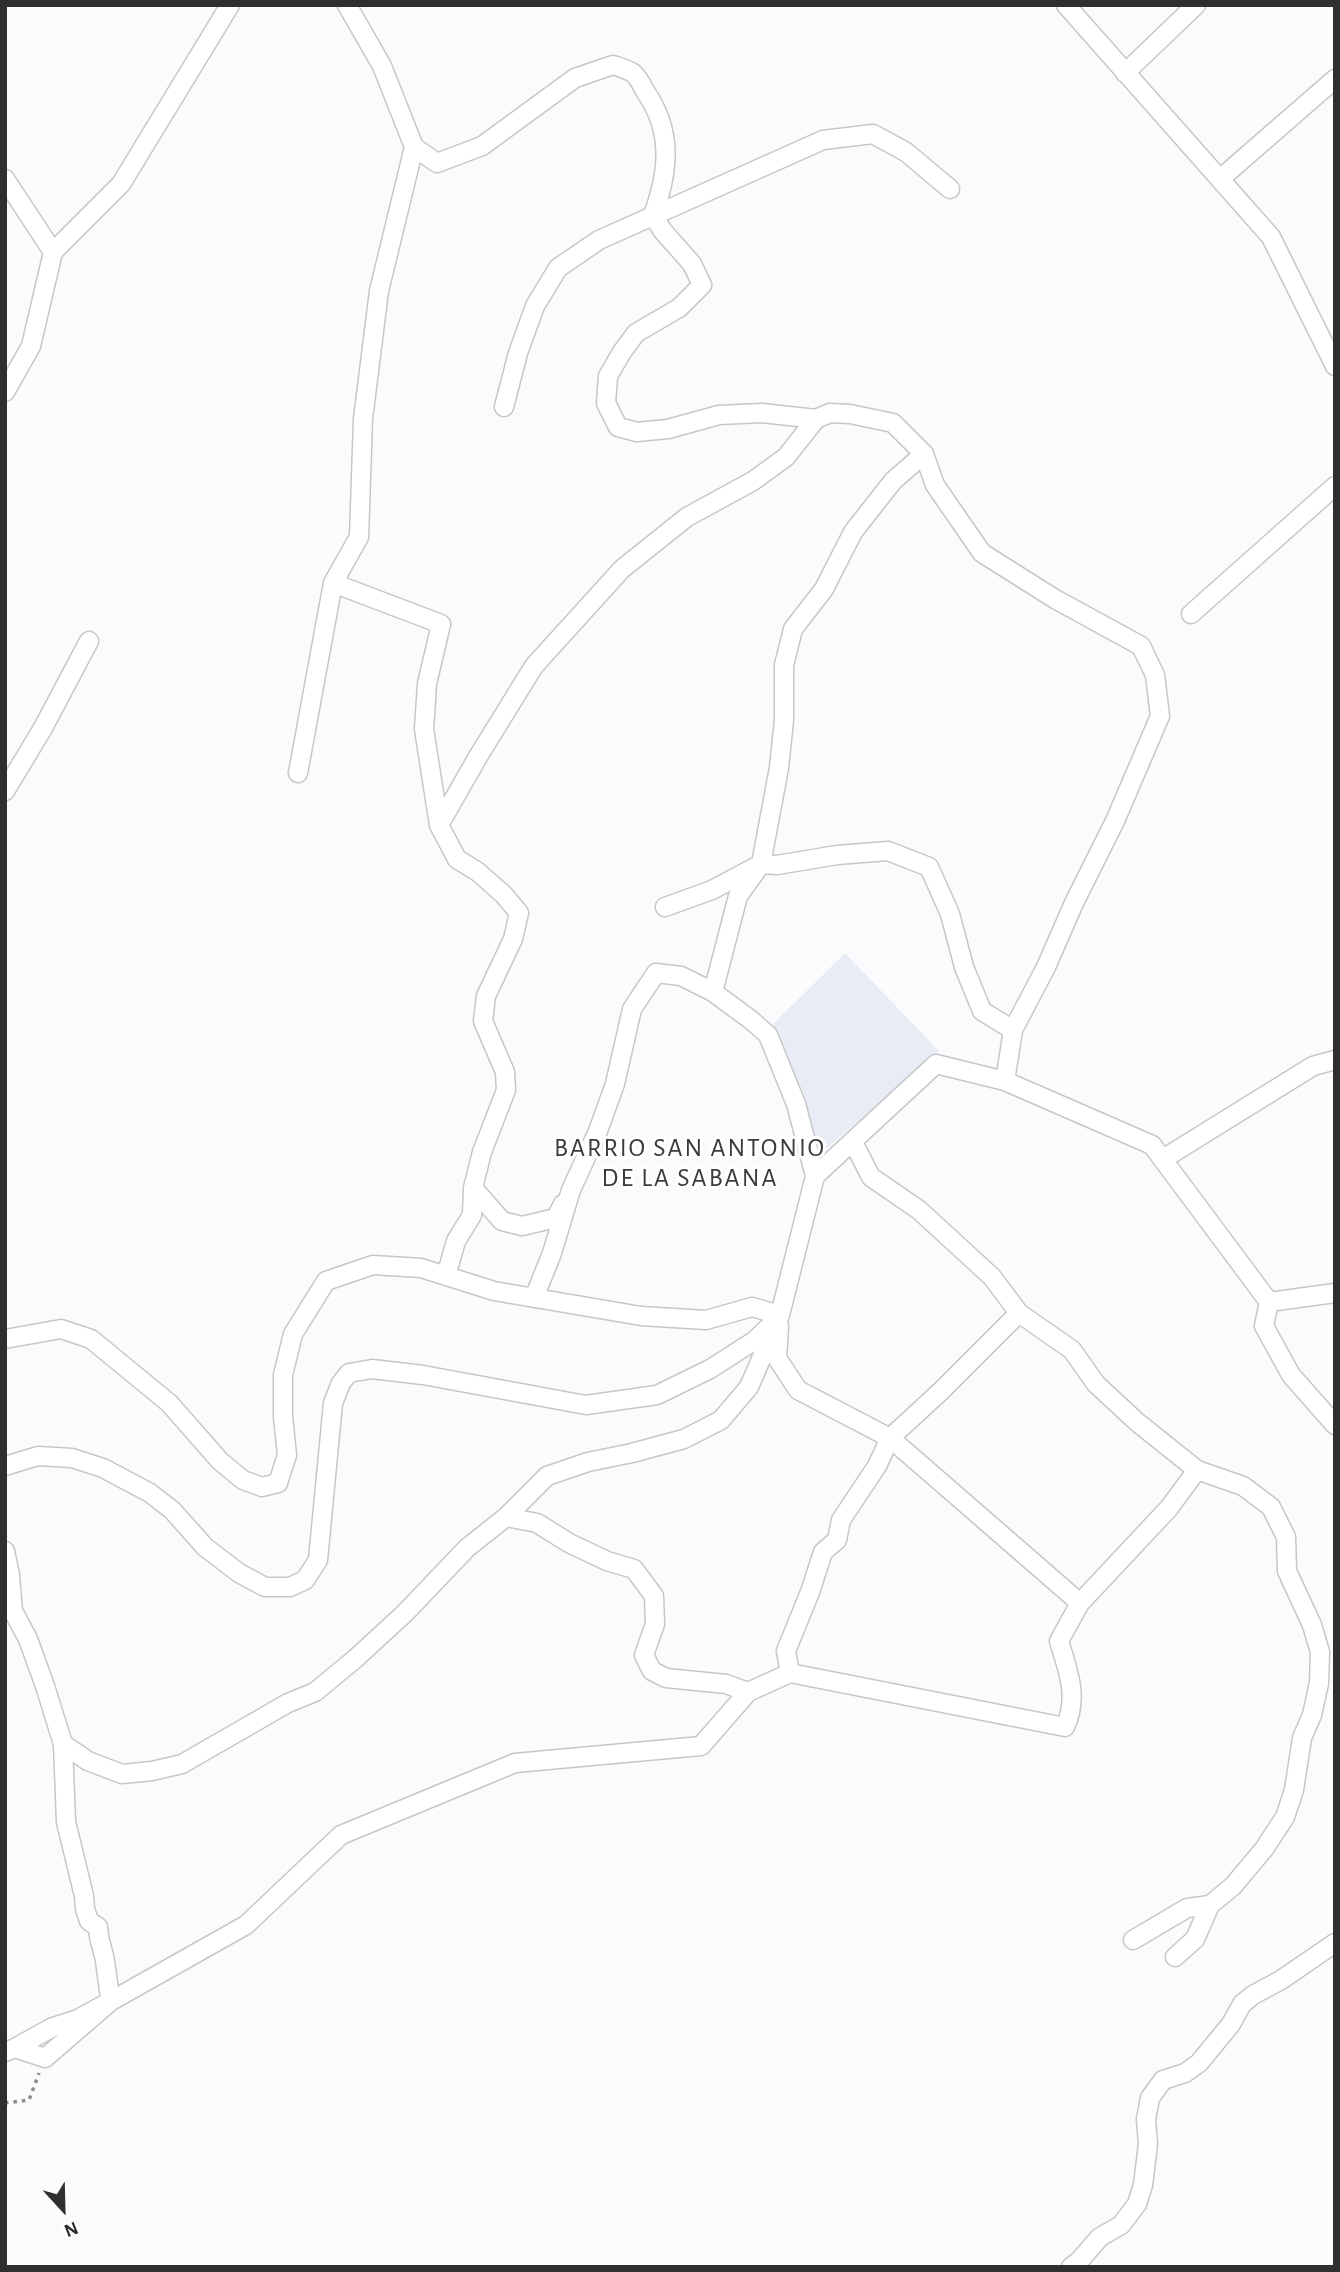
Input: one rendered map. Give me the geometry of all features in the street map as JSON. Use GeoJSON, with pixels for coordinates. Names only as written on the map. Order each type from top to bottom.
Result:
{"type":"FeatureCollection","features":[{"type":"Feature","properties":{"kind":"street"},"geometry":{"type":"LineString","coordinates":[[5,392],[31,346],[53,252],[121,184],[230,5]]}},
{"type":"Feature","properties":{"kind":"street"},"geometry":{"type":"LineString","coordinates":[[348,5],[382,66],[414,147],[437,163],[482,146],[575,78],[612,65],[634,74],[653,102],[667,157],[663,187],[653,215]]}},
{"type":"Feature","properties":{"kind":"street"},"geometry":{"type":"LineString","coordinates":[[1066,5],[1271,237],[1335,366]]}},
{"type":"Feature","properties":{"kind":"street"},"geometry":{"type":"LineString","coordinates":[[1125,73],[1196,5]]}},
{"type":"Feature","properties":{"kind":"street"},"geometry":{"type":"LineString","coordinates":[[1220,179],[1335,79]]}},
{"type":"Feature","properties":{"kind":"street"},"geometry":{"type":"LineString","coordinates":[[504,407],[518,353],[535,306],[558,268],[599,240],[823,140],[873,134],[906,152],[950,189]]}},
{"type":"Feature","properties":{"kind":"street"},"geometry":{"type":"LineString","coordinates":[[298,773],[333,583],[359,537],[363,419],[379,291],[414,147]]}},
{"type":"Feature","properties":{"kind":"street"},"geometry":{"type":"LineString","coordinates":[[5,179],[53,252]]}},
{"type":"Feature","properties":{"kind":"street"},"geometry":{"type":"LineString","coordinates":[[653,215],[662,230],[692,264],[702,285],[679,308],[636,333],[622,352],[608,376],[606,403],[618,427],[637,432],[668,429],[719,415],[762,413],[816,419]]}},
{"type":"Feature","properties":{"kind":"street"},"geometry":{"type":"LineString","coordinates":[[439,825],[534,666],[622,569],[687,517],[753,481],[786,457],[816,419],[830,413],[850,414],[893,423],[924,454],[935,485],[982,553],[1141,646],[1155,676],[1160,716],[1115,821],[1013,1030],[1005,1081]]}},
{"type":"Feature","properties":{"kind":"street"},"geometry":{"type":"LineString","coordinates":[[713,992],[738,896],[761,864],[779,768],[785,720],[784,665],[793,628],[824,589],[853,532],[893,481],[924,454]]}},
{"type":"Feature","properties":{"kind":"street"},"geometry":{"type":"LineString","coordinates":[[1191,614],[1335,486]]}},
{"type":"Feature","properties":{"kind":"street"},"geometry":{"type":"LineString","coordinates":[[333,583],[440,624],[427,684],[424,729],[439,825],[457,859],[487,880],[519,913],[513,939],[486,996],[483,1021],[505,1072],[506,1090],[482,1152],[473,1188],[472,1215],[456,1241],[446,1276]]}},
{"type":"Feature","properties":{"kind":"street"},"geometry":{"type":"LineString","coordinates":[[5,791],[43,728],[89,641]]}},
{"type":"Feature","properties":{"kind":"street"},"geometry":{"type":"LineString","coordinates":[[665,907],[712,890],[761,864],[777,865],[837,855],[888,851],[929,867],[950,914],[964,967],[982,1011],[1013,1030]]}},
{"type":"Feature","properties":{"kind":"street"},"geometry":{"type":"LineString","coordinates":[[63,1744],[88,1761],[122,1774],[152,1772],[182,1764],[288,1703],[315,1692],[405,1613],[467,1548],[506,1517],[547,1476],[588,1462],[684,1439],[720,1420],[749,1387],[780,1315],[815,1177],[796,1104],[768,1035],[713,992],[681,976],[656,973],[632,1009],[615,1084],[598,1131],[555,1218],[522,1226],[502,1221],[473,1188]]}},
{"type":"Feature","properties":{"kind":"street"},"geometry":{"type":"LineString","coordinates":[[1163,1159],[1313,1066],[1335,1060]]}},
{"type":"Feature","properties":{"kind":"street"},"geometry":{"type":"LineString","coordinates":[[815,1177],[936,1064],[1005,1081],[1152,1145],[1269,1302],[1264,1326],[1292,1375],[1335,1425]]}},
{"type":"Feature","properties":{"kind":"street"},"geometry":{"type":"LineString","coordinates":[[853,1142],[871,1177],[919,1210],[992,1277],[1019,1313],[1072,1350],[1096,1384],[1137,1422],[1197,1469],[1243,1486],[1271,1507],[1286,1537],[1287,1571],[1312,1625],[1320,1652],[1320,1683],[1312,1715],[1302,1738],[1298,1771],[1285,1817],[1264,1849],[1233,1886],[1210,1905],[1195,1939],[1175,1957]]}},
{"type":"Feature","properties":{"kind":"street"},"geometry":{"type":"LineString","coordinates":[[534,1298],[552,1253],[571,1190]]}},
{"type":"Feature","properties":{"kind":"street"},"geometry":{"type":"LineString","coordinates":[[5,1339],[61,1329],[91,1339],[169,1403],[220,1461],[243,1480],[262,1487],[278,1483],[287,1455],[283,1375],[293,1334],[326,1281],[373,1265],[421,1268],[494,1291],[641,1316],[706,1320],[752,1307],[780,1315]]}},
{"type":"Feature","properties":{"kind":"street"},"geometry":{"type":"LineString","coordinates":[[1269,1302],[1335,1293]]}},
{"type":"Feature","properties":{"kind":"street"},"geometry":{"type":"LineString","coordinates":[[790,1673],[786,1650],[823,1552],[837,1540],[841,1520],[877,1466],[890,1438],[1019,1313]]}},
{"type":"Feature","properties":{"kind":"street"},"geometry":{"type":"LineString","coordinates":[[780,1315],[777,1358],[798,1390],[890,1438],[1080,1604]]}},
{"type":"Feature","properties":{"kind":"street"},"geometry":{"type":"LineString","coordinates":[[5,1466],[38,1455],[72,1458],[103,1468],[150,1493],[173,1510],[205,1547],[239,1573],[265,1587],[290,1587],[305,1580],[317,1560],[333,1404],[341,1383],[349,1373],[372,1369],[423,1375],[586,1405],[657,1395],[710,1369],[754,1341],[780,1315]]}},
{"type":"Feature","properties":{"kind":"street"},"geometry":{"type":"LineString","coordinates":[[10,2050],[53,2027],[78,2019],[246,1925],[341,1835],[515,1763],[701,1746],[748,1692],[790,1673],[1065,1727],[1071,1714],[1072,1683],[1059,1641],[1080,1604],[1169,1508],[1197,1469]]}},
{"type":"Feature","properties":{"kind":"street"},"geometry":{"type":"LineString","coordinates":[[506,1517],[537,1523],[569,1543],[634,1569],[653,1596],[655,1624],[644,1655],[652,1671],[666,1678],[726,1685],[748,1692]]}},
{"type":"Feature","properties":{"kind":"street"},"geometry":{"type":"LineString","coordinates":[[5,1551],[10,1575],[9,1611],[28,1639],[46,1686],[63,1744],[66,1822],[85,1909],[89,1921],[98,1927],[111,2001]]}},
{"type":"Feature","properties":{"kind":"street"},"geometry":{"type":"LineString","coordinates":[[1133,1940],[1187,1908],[1210,1905]]}},
{"type":"Feature","properties":{"kind":"street"},"geometry":{"type":"LineString","coordinates":[[1071,2267],[1100,2237],[1121,2225],[1137,2204],[1143,2185],[1147,2144],[1146,2119],[1150,2098],[1163,2080],[1185,2073],[1199,2063],[1231,2024],[1241,2004],[1335,1943]]}},
{"type":"Feature","properties":{"kind":"street"},"geometry":{"type":"LineString","coordinates":[[10,2050],[45,2059],[111,2001]]}},
{"type":"Feature","properties":{"kind":"path"},"geometry":{"type":"LineString","coordinates":[[5,2103],[29,2100],[45,2059]]}},
{"type":"Feature","properties":{"kind":"shaded area"},"geometry":{"type":"Polygon","coordinates":[[[845,953],[939,1051],[819,1155],[773,1024],[845,953]]]}},
{"type":"Feature","properties":{"kind":"district","name":"BARRIO SAN ANTONIO DE LA SABANA"},"geometry":{"type":"Point","coordinates":[690,1163]}}]}
